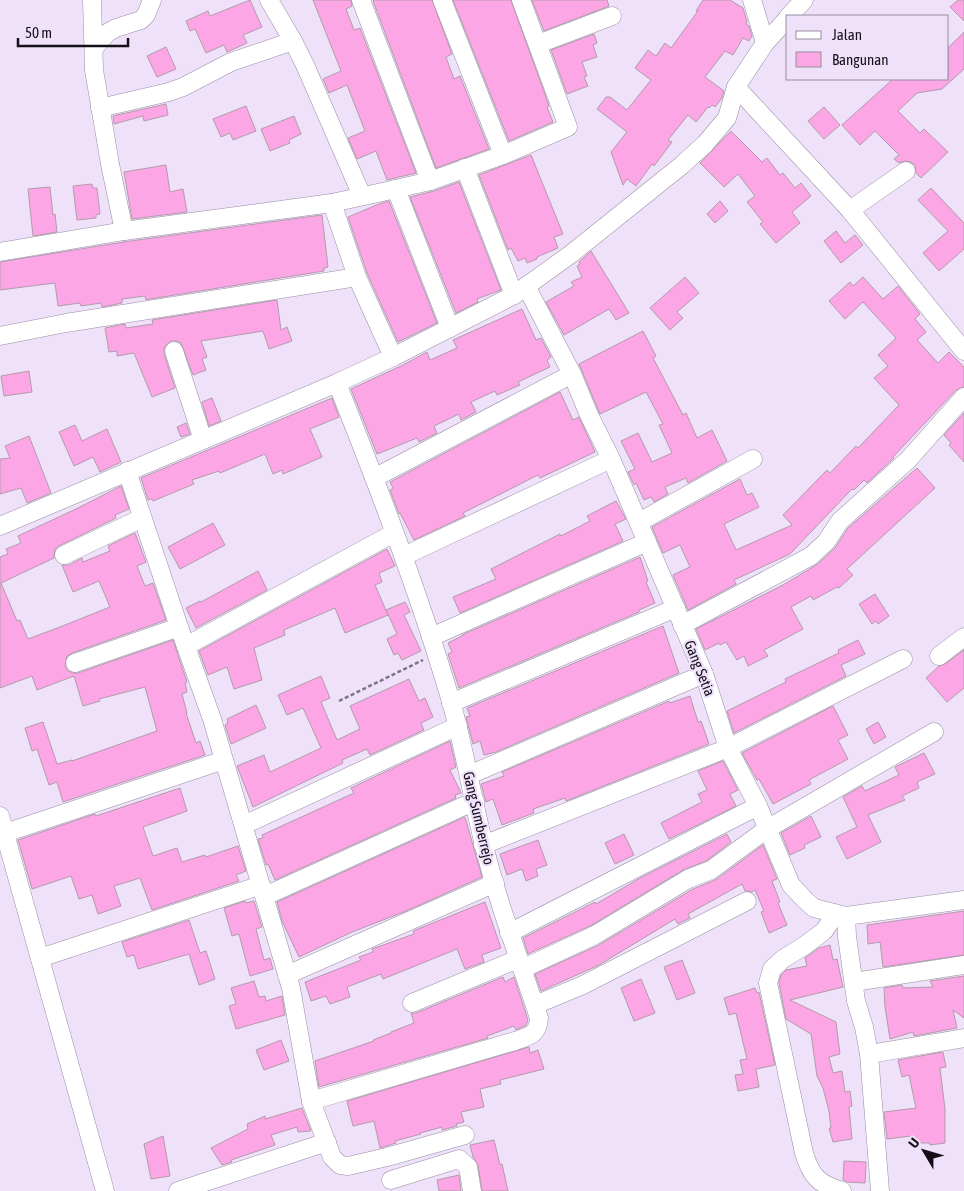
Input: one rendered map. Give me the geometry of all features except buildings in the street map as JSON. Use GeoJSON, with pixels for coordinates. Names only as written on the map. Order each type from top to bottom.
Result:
{"type":"FeatureCollection","features":[{"type":"Feature","properties":{"kind":"street"},"geometry":{"type":"LineString","coordinates":[[92,0],[94,70],[124,231]]}},
{"type":"Feature","properties":{"kind":"street"},"geometry":{"type":"LineString","coordinates":[[94,48],[107,34],[116,28],[140,20],[146,15],[152,0]]}},
{"type":"Feature","properties":{"kind":"street"},"geometry":{"type":"LineString","coordinates":[[269,0],[293,41],[325,108],[362,196]]}},
{"type":"Feature","properties":{"kind":"street"},"geometry":{"type":"LineString","coordinates":[[360,0],[430,181]]}},
{"type":"Feature","properties":{"kind":"street"},"geometry":{"type":"LineString","coordinates":[[442,0],[503,155]]}},
{"type":"Feature","properties":{"kind":"street"},"geometry":{"type":"LineString","coordinates":[[0,252],[124,231],[332,203],[396,189],[430,181],[503,155],[568,127],[521,0]]}},
{"type":"Feature","properties":{"kind":"street"},"geometry":{"type":"LineString","coordinates":[[752,0],[765,43]]}},
{"type":"Feature","properties":{"kind":"street"},"geometry":{"type":"LineString","coordinates":[[790,15],[804,0]]}},
{"type":"Feature","properties":{"kind":"street"},"geometry":{"type":"LineString","coordinates":[[538,44],[612,16]]}},
{"type":"Feature","properties":{"kind":"street"},"geometry":{"type":"LineString","coordinates":[[0,526],[337,383],[393,357],[520,290],[586,242],[682,165],[705,144],[727,118],[736,87],[765,43],[786,19]]}},
{"type":"Feature","properties":{"kind":"street"},"geometry":{"type":"LineString","coordinates":[[100,108],[169,92],[183,87],[231,62],[293,41]]}},
{"type":"Feature","properties":{"kind":"street"},"geometry":{"type":"LineString","coordinates":[[736,87],[850,210],[964,350]]}},
{"type":"Feature","properties":{"kind":"street","name":"Gang Setia"},"geometry":{"type":"LineString","coordinates":[[464,168],[520,290],[572,374],[611,458],[704,674],[728,748],[758,806],[791,885],[814,908],[839,915]]}},
{"type":"Feature","properties":{"kind":"street"},"geometry":{"type":"LineString","coordinates":[[850,210],[906,171]]}},
{"type":"Feature","properties":{"kind":"street"},"geometry":{"type":"LineString","coordinates":[[396,189],[450,328]]}},
{"type":"Feature","properties":{"kind":"street"},"geometry":{"type":"LineString","coordinates":[[332,203],[357,277],[393,357]]}},
{"type":"Feature","properties":{"kind":"street"},"geometry":{"type":"LineString","coordinates":[[0,336],[66,323],[357,277]]}},
{"type":"Feature","properties":{"kind":"street"},"geometry":{"type":"LineString","coordinates":[[174,351],[203,440]]}},
{"type":"Feature","properties":{"kind":"street"},"geometry":{"type":"LineString","coordinates":[[374,478],[572,374]]}},
{"type":"Feature","properties":{"kind":"street","name":"Gang Sumberrejo"},"geometry":{"type":"LineString","coordinates":[[311,1101],[515,1041],[532,1034],[539,1026],[535,1005],[509,933],[483,845],[458,726],[431,637],[404,556],[337,383]]}},
{"type":"Feature","properties":{"kind":"street"},"geometry":{"type":"LineString","coordinates":[[682,625],[815,553],[826,542],[840,521],[908,460],[964,397]]}},
{"type":"Feature","properties":{"kind":"street"},"geometry":{"type":"LineString","coordinates":[[404,556],[611,458]]}},
{"type":"Feature","properties":{"kind":"street"},"geometry":{"type":"LineString","coordinates":[[639,522],[753,459]]}},
{"type":"Feature","properties":{"kind":"street"},"geometry":{"type":"LineString","coordinates":[[127,471],[212,719],[244,826],[291,988],[311,1101],[332,1157],[340,1165],[348,1166],[388,1157],[465,1134]]}},
{"type":"Feature","properties":{"kind":"street"},"geometry":{"type":"LineString","coordinates":[[64,555],[142,518]]}},
{"type":"Feature","properties":{"kind":"street"},"geometry":{"type":"LineString","coordinates":[[186,646],[394,533]]}},
{"type":"Feature","properties":{"kind":"street"},"geometry":{"type":"LineString","coordinates":[[431,637],[647,542]]}},
{"type":"Feature","properties":{"kind":"street"},"geometry":{"type":"LineString","coordinates":[[451,703],[676,608]]}},
{"type":"Feature","properties":{"kind":"street"},"geometry":{"type":"LineString","coordinates":[[75,663],[179,627]]}},
{"type":"Feature","properties":{"kind":"street"},"geometry":{"type":"LineString","coordinates":[[940,656],[964,637]]}},
{"type":"Feature","properties":{"kind":"street"},"geometry":{"type":"LineString","coordinates":[[483,845],[728,748],[903,659]]}},
{"type":"Feature","properties":{"kind":"street"},"geometry":{"type":"LineString","coordinates":[[469,775],[704,674]]}},
{"type":"Feature","properties":{"kind":"street"},"geometry":{"type":"LineString","coordinates":[[244,826],[458,726]]}},
{"type":"Feature","properties":{"kind":"street"},"geometry":{"type":"LineString","coordinates":[[412,1003],[595,935],[688,879],[711,870],[767,828],[934,732]]}},
{"type":"Feature","properties":{"kind":"street"},"geometry":{"type":"LineString","coordinates":[[5,833],[224,760]]}},
{"type":"Feature","properties":{"kind":"street"},"geometry":{"type":"LineString","coordinates":[[40,958],[263,890],[474,801]]}},
{"type":"Feature","properties":{"kind":"street"},"geometry":{"type":"LineString","coordinates":[[509,933],[758,806]]}},
{"type":"Feature","properties":{"kind":"street"},"geometry":{"type":"LineString","coordinates":[[0,816],[105,1191]]}},
{"type":"Feature","properties":{"kind":"street"},"geometry":{"type":"LineString","coordinates":[[287,975],[495,883]]}},
{"type":"Feature","properties":{"kind":"street"},"geometry":{"type":"LineString","coordinates":[[933,904],[964,886]]}},
{"type":"Feature","properties":{"kind":"street"},"geometry":{"type":"LineString","coordinates":[[842,1191],[826,1186],[810,1170],[804,1153],[768,983],[772,969],[783,959],[824,931],[833,918],[839,915],[964,900]]}},
{"type":"Feature","properties":{"kind":"street"},"geometry":{"type":"LineString","coordinates":[[535,1005],[583,985],[747,901]]}},
{"type":"Feature","properties":{"kind":"street"},"geometry":{"type":"LineString","coordinates":[[839,915],[847,936],[856,1001],[864,1026],[869,1054],[880,1191]]}},
{"type":"Feature","properties":{"kind":"street"},"geometry":{"type":"LineString","coordinates":[[854,982],[964,965]]}},
{"type":"Feature","properties":{"kind":"street"},"geometry":{"type":"LineString","coordinates":[[869,1054],[964,1038]]}},
{"type":"Feature","properties":{"kind":"street"},"geometry":{"type":"LineString","coordinates":[[178,1191],[327,1142]]}},
{"type":"Feature","properties":{"kind":"street"},"geometry":{"type":"LineString","coordinates":[[388,1157],[393,1185],[459,1159],[468,1167],[472,1191]]}},
{"type":"Feature","properties":{"kind":"path"},"geometry":{"type":"LineString","coordinates":[[339,701],[436,654]]}}]}
